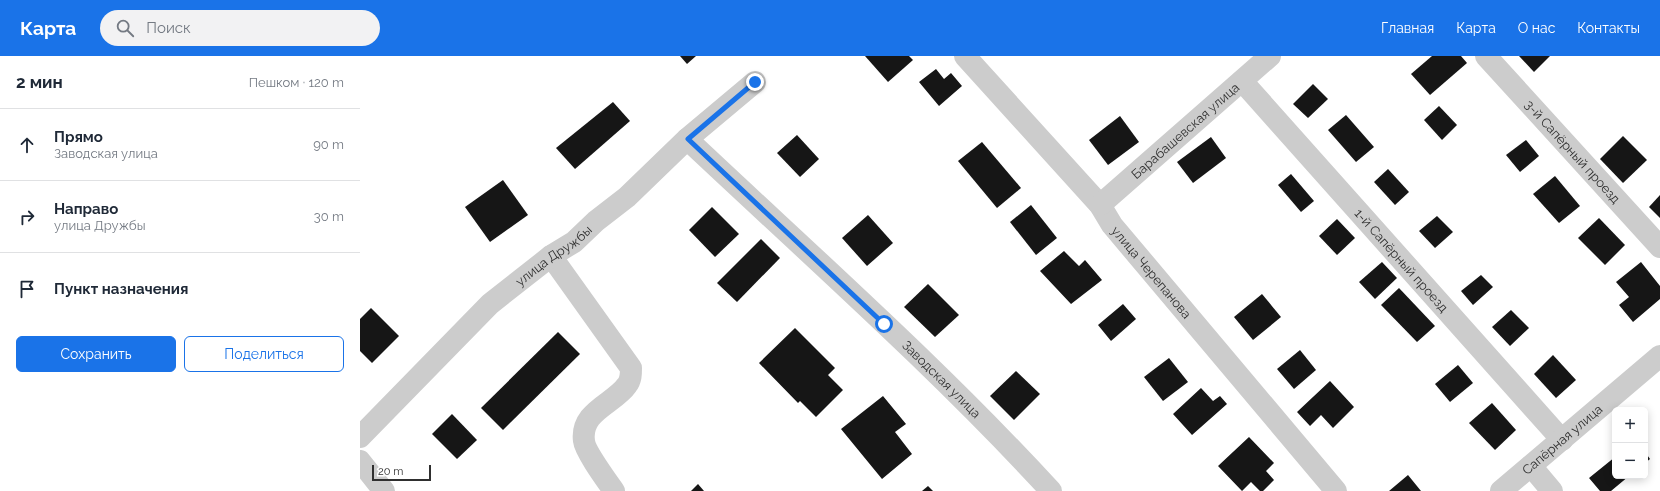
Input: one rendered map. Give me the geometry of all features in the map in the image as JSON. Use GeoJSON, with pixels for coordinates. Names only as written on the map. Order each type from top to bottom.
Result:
{"type":"FeatureCollection","features":[{"type":"Feature","properties":{"kind":"street","name":"улица Черепанова"},"geometry":{"type":"LineString","coordinates":[[965,56],[1100,205],[1112,225],[1336,491]]}},
{"type":"Feature","properties":{"kind":"street","name":"Барабашевская улица"},"geometry":{"type":"LineString","coordinates":[[1100,205],[1270,56]]}},
{"type":"Feature","properties":{"kind":"street","name":"3-й Сапёрный проезд"},"geometry":{"type":"LineString","coordinates":[[1486,56],[1660,247]]}},
{"type":"Feature","properties":{"kind":"street","name":"1-й Сапёрный проезд"},"geometry":{"type":"LineString","coordinates":[[1242,81],[1562,440]]}},
{"type":"Feature","properties":{"kind":"street","name":"улица Дружбы"},"geometry":{"type":"LineString","coordinates":[[360,437],[490,304],[551,256],[574,242],[596,221],[627,197],[688,139],[755,82]]}},
{"type":"Feature","properties":{"kind":"street","name":"Заводская улица"},"geometry":{"type":"LineString","coordinates":[[688,139],[884,324],[1004,440],[1051,491]]}},
{"type":"Feature","properties":{"kind":"street"},"geometry":{"type":"LineString","coordinates":[[551,256],[631,368],[631,378],[627,386],[589,417],[585,429],[584,441],[598,467],[614,491]]}},
{"type":"Feature","properties":{"kind":"street","name":"Сапёрная улица"},"geometry":{"type":"LineString","coordinates":[[1501,491],[1660,356]]}},
{"type":"Feature","properties":{"kind":"street"},"geometry":{"type":"LineString","coordinates":[[1531,466],[1552,491]]}},
{"type":"Feature","properties":{"kind":"street"},"geometry":{"type":"LineString","coordinates":[[363,470],[384,491]]}},
{"type":"Feature","properties":{"kind":"building"},"geometry":{"type":"Polygon","coordinates":[[[680,56],[696,56],[687,64],[680,56]]]}},
{"type":"Feature","properties":{"kind":"building"},"geometry":{"type":"Polygon","coordinates":[[[865,56],[909,56],[913,60],[888,82],[865,56]]]}},
{"type":"Feature","properties":{"kind":"building"},"geometry":{"type":"Polygon","coordinates":[[[1432,56],[1461,56],[1467,63],[1430,95],[1411,74],[1432,56]]]}},
{"type":"Feature","properties":{"kind":"building"},"geometry":{"type":"Polygon","coordinates":[[[1519,56],[1550,56],[1534,72],[1519,56]]]}},
{"type":"Feature","properties":{"kind":"building"},"geometry":{"type":"Polygon","coordinates":[[[936,69],[944,79],[951,73],[962,86],[939,106],[919,82],[936,69]]]}},
{"type":"Feature","properties":{"kind":"building"},"geometry":{"type":"Polygon","coordinates":[[[1313,84],[1328,99],[1308,118],[1293,104],[1313,84]]]}},
{"type":"Feature","properties":{"kind":"building"},"geometry":{"type":"Polygon","coordinates":[[[613,102],[630,121],[575,169],[556,148],[613,102]]]}},
{"type":"Feature","properties":{"kind":"building"},"geometry":{"type":"Polygon","coordinates":[[[1439,106],[1457,125],[1442,140],[1424,120],[1439,106]]]}},
{"type":"Feature","properties":{"kind":"building"},"geometry":{"type":"Polygon","coordinates":[[[1346,115],[1374,147],[1356,162],[1328,130],[1346,115]]]}},
{"type":"Feature","properties":{"kind":"building"},"geometry":{"type":"Polygon","coordinates":[[[1120,116],[1139,142],[1108,165],[1089,140],[1120,116]]]}},
{"type":"Feature","properties":{"kind":"building"},"geometry":{"type":"Polygon","coordinates":[[[797,135],[819,159],[800,177],[777,153],[797,135]]]}},
{"type":"Feature","properties":{"kind":"building"},"geometry":{"type":"Polygon","coordinates":[[[1623,136],[1647,160],[1623,183],[1600,159],[1623,136]]]}},
{"type":"Feature","properties":{"kind":"building"},"geometry":{"type":"Polygon","coordinates":[[[1211,137],[1226,158],[1193,183],[1177,162],[1211,137]]]}},
{"type":"Feature","properties":{"kind":"building"},"geometry":{"type":"Polygon","coordinates":[[[1526,140],[1539,156],[1520,172],[1506,155],[1526,140]]]}},
{"type":"Feature","properties":{"kind":"building"},"geometry":{"type":"Polygon","coordinates":[[[982,142],[1021,188],[997,208],[958,161],[982,142]]]}},
{"type":"Feature","properties":{"kind":"building"},"geometry":{"type":"Polygon","coordinates":[[[1388,169],[1409,192],[1395,205],[1374,182],[1388,169]]]}},
{"type":"Feature","properties":{"kind":"building"},"geometry":{"type":"Polygon","coordinates":[[[1291,174],[1314,201],[1301,212],[1278,185],[1291,174]]]}},
{"type":"Feature","properties":{"kind":"building"},"geometry":{"type":"Polygon","coordinates":[[[1555,176],[1580,206],[1559,223],[1533,194],[1555,176]]]}},
{"type":"Feature","properties":{"kind":"building"},"geometry":{"type":"Polygon","coordinates":[[[503,180],[528,215],[490,242],[465,207],[503,180]]]}},
{"type":"Feature","properties":{"kind":"building"},"geometry":{"type":"Polygon","coordinates":[[[1660,195],[1660,218],[1649,207],[1660,195]]]}},
{"type":"Feature","properties":{"kind":"building"},"geometry":{"type":"Polygon","coordinates":[[[1031,205],[1057,238],[1036,255],[1010,222],[1031,205]]]}},
{"type":"Feature","properties":{"kind":"building"},"geometry":{"type":"Polygon","coordinates":[[[712,207],[739,234],[715,257],[689,230],[712,207]]]}},
{"type":"Feature","properties":{"kind":"building"},"geometry":{"type":"Polygon","coordinates":[[[868,215],[893,243],[867,266],[842,238],[868,215]]]}},
{"type":"Feature","properties":{"kind":"building"},"geometry":{"type":"Polygon","coordinates":[[[1437,216],[1453,232],[1435,248],[1419,231],[1437,216]]]}},
{"type":"Feature","properties":{"kind":"building"},"geometry":{"type":"Polygon","coordinates":[[[1599,218],[1625,245],[1605,265],[1578,238],[1599,218]]]}},
{"type":"Feature","properties":{"kind":"building"},"geometry":{"type":"Polygon","coordinates":[[[1337,219],[1355,238],[1337,255],[1319,236],[1337,219]]]}},
{"type":"Feature","properties":{"kind":"building"},"geometry":{"type":"Polygon","coordinates":[[[761,239],[780,258],[737,302],[717,283],[761,239]]]}},
{"type":"Feature","properties":{"kind":"building"},"geometry":{"type":"Polygon","coordinates":[[[1064,251],[1079,266],[1085,260],[1102,280],[1071,304],[1040,271],[1064,251]]]}},
{"type":"Feature","properties":{"kind":"building"},"geometry":{"type":"Polygon","coordinates":[[[1382,262],[1397,278],[1375,299],[1359,282],[1382,262]]]}},
{"type":"Feature","properties":{"kind":"building"},"geometry":{"type":"Polygon","coordinates":[[[1641,262],[1660,286],[1660,299],[1633,322],[1619,305],[1629,297],[1616,282],[1641,262]]]}},
{"type":"Feature","properties":{"kind":"building"},"geometry":{"type":"Polygon","coordinates":[[[1481,275],[1493,287],[1473,305],[1461,291],[1481,275]]]}},
{"type":"Feature","properties":{"kind":"building"},"geometry":{"type":"Polygon","coordinates":[[[928,284],[959,315],[935,337],[904,307],[928,284]]]}},
{"type":"Feature","properties":{"kind":"building"},"geometry":{"type":"Polygon","coordinates":[[[1399,288],[1435,326],[1417,342],[1381,305],[1399,288]]]}},
{"type":"Feature","properties":{"kind":"building"},"geometry":{"type":"Polygon","coordinates":[[[1262,294],[1281,317],[1253,340],[1234,317],[1262,294]]]}},
{"type":"Feature","properties":{"kind":"building"},"geometry":{"type":"Polygon","coordinates":[[[1123,304],[1136,319],[1111,341],[1098,325],[1123,304]]]}},
{"type":"Feature","properties":{"kind":"building"},"geometry":{"type":"Polygon","coordinates":[[[371,308],[399,336],[372,363],[360,351],[360,319],[371,308]]]}},
{"type":"Feature","properties":{"kind":"building"},"geometry":{"type":"Polygon","coordinates":[[[1511,310],[1529,328],[1510,346],[1492,327],[1511,310]]]}},
{"type":"Feature","properties":{"kind":"building"},"geometry":{"type":"Polygon","coordinates":[[[795,328],[835,368],[828,375],[843,390],[816,417],[800,401],[798,403],[759,363],[795,328]]]}},
{"type":"Feature","properties":{"kind":"building"},"geometry":{"type":"Polygon","coordinates":[[[558,332],[580,354],[503,430],[481,408],[558,332]]]}},
{"type":"Feature","properties":{"kind":"building"},"geometry":{"type":"Polygon","coordinates":[[[1300,350],[1316,370],[1294,389],[1277,369],[1300,350]]]}},
{"type":"Feature","properties":{"kind":"building"},"geometry":{"type":"Polygon","coordinates":[[[1553,355],[1576,380],[1556,398],[1534,374],[1553,355]]]}},
{"type":"Feature","properties":{"kind":"building"},"geometry":{"type":"Polygon","coordinates":[[[1169,358],[1188,382],[1163,401],[1144,377],[1169,358]]]}},
{"type":"Feature","properties":{"kind":"building"},"geometry":{"type":"Polygon","coordinates":[[[1458,365],[1473,383],[1450,402],[1435,384],[1458,365]]]}},
{"type":"Feature","properties":{"kind":"building"},"geometry":{"type":"Polygon","coordinates":[[[1016,371],[1040,394],[1014,420],[990,396],[1016,371]]]}},
{"type":"Feature","properties":{"kind":"building"},"geometry":{"type":"Polygon","coordinates":[[[1330,381],[1354,407],[1333,428],[1321,415],[1310,426],[1297,412],[1330,381]]]}},
{"type":"Feature","properties":{"kind":"building"},"geometry":{"type":"Polygon","coordinates":[[[1201,388],[1213,401],[1220,396],[1227,404],[1192,435],[1173,414],[1201,388]]]}},
{"type":"Feature","properties":{"kind":"building"},"geometry":{"type":"Polygon","coordinates":[[[883,396],[906,424],[895,432],[912,454],[882,479],[841,429],[883,396]]]}},
{"type":"Feature","properties":{"kind":"building"},"geometry":{"type":"Polygon","coordinates":[[[1492,403],[1516,430],[1495,450],[1469,423],[1492,403]]]}},
{"type":"Feature","properties":{"kind":"building"},"geometry":{"type":"Polygon","coordinates":[[[452,414],[477,440],[457,459],[432,434],[452,414]]]}},
{"type":"Feature","properties":{"kind":"building"},"geometry":{"type":"Polygon","coordinates":[[[1249,437],[1274,463],[1266,471],[1274,480],[1263,491],[1260,491],[1251,482],[1242,491],[1218,466],[1249,437]]]}},
{"type":"Feature","properties":{"kind":"building"},"geometry":{"type":"Polygon","coordinates":[[[1612,459],[1612,479],[1625,479],[1611,491],[1600,491],[1589,478],[1612,459]]]}},
{"type":"Feature","properties":{"kind":"building"},"geometry":{"type":"Polygon","coordinates":[[[1408,475],[1421,491],[1389,491],[1408,475]]]}},
{"type":"Feature","properties":{"kind":"building"},"geometry":{"type":"Polygon","coordinates":[[[698,484],[704,491],[691,491],[698,484]]]}},
{"type":"Feature","properties":{"kind":"building"},"geometry":{"type":"Polygon","coordinates":[[[928,486],[933,491],[922,491],[928,486]]]}},
{"type":"Feature","properties":{"kind":"route"},"geometry":{"type":"LineString","coordinates":[[755,82],[688,139],[884,324]]}}]}
